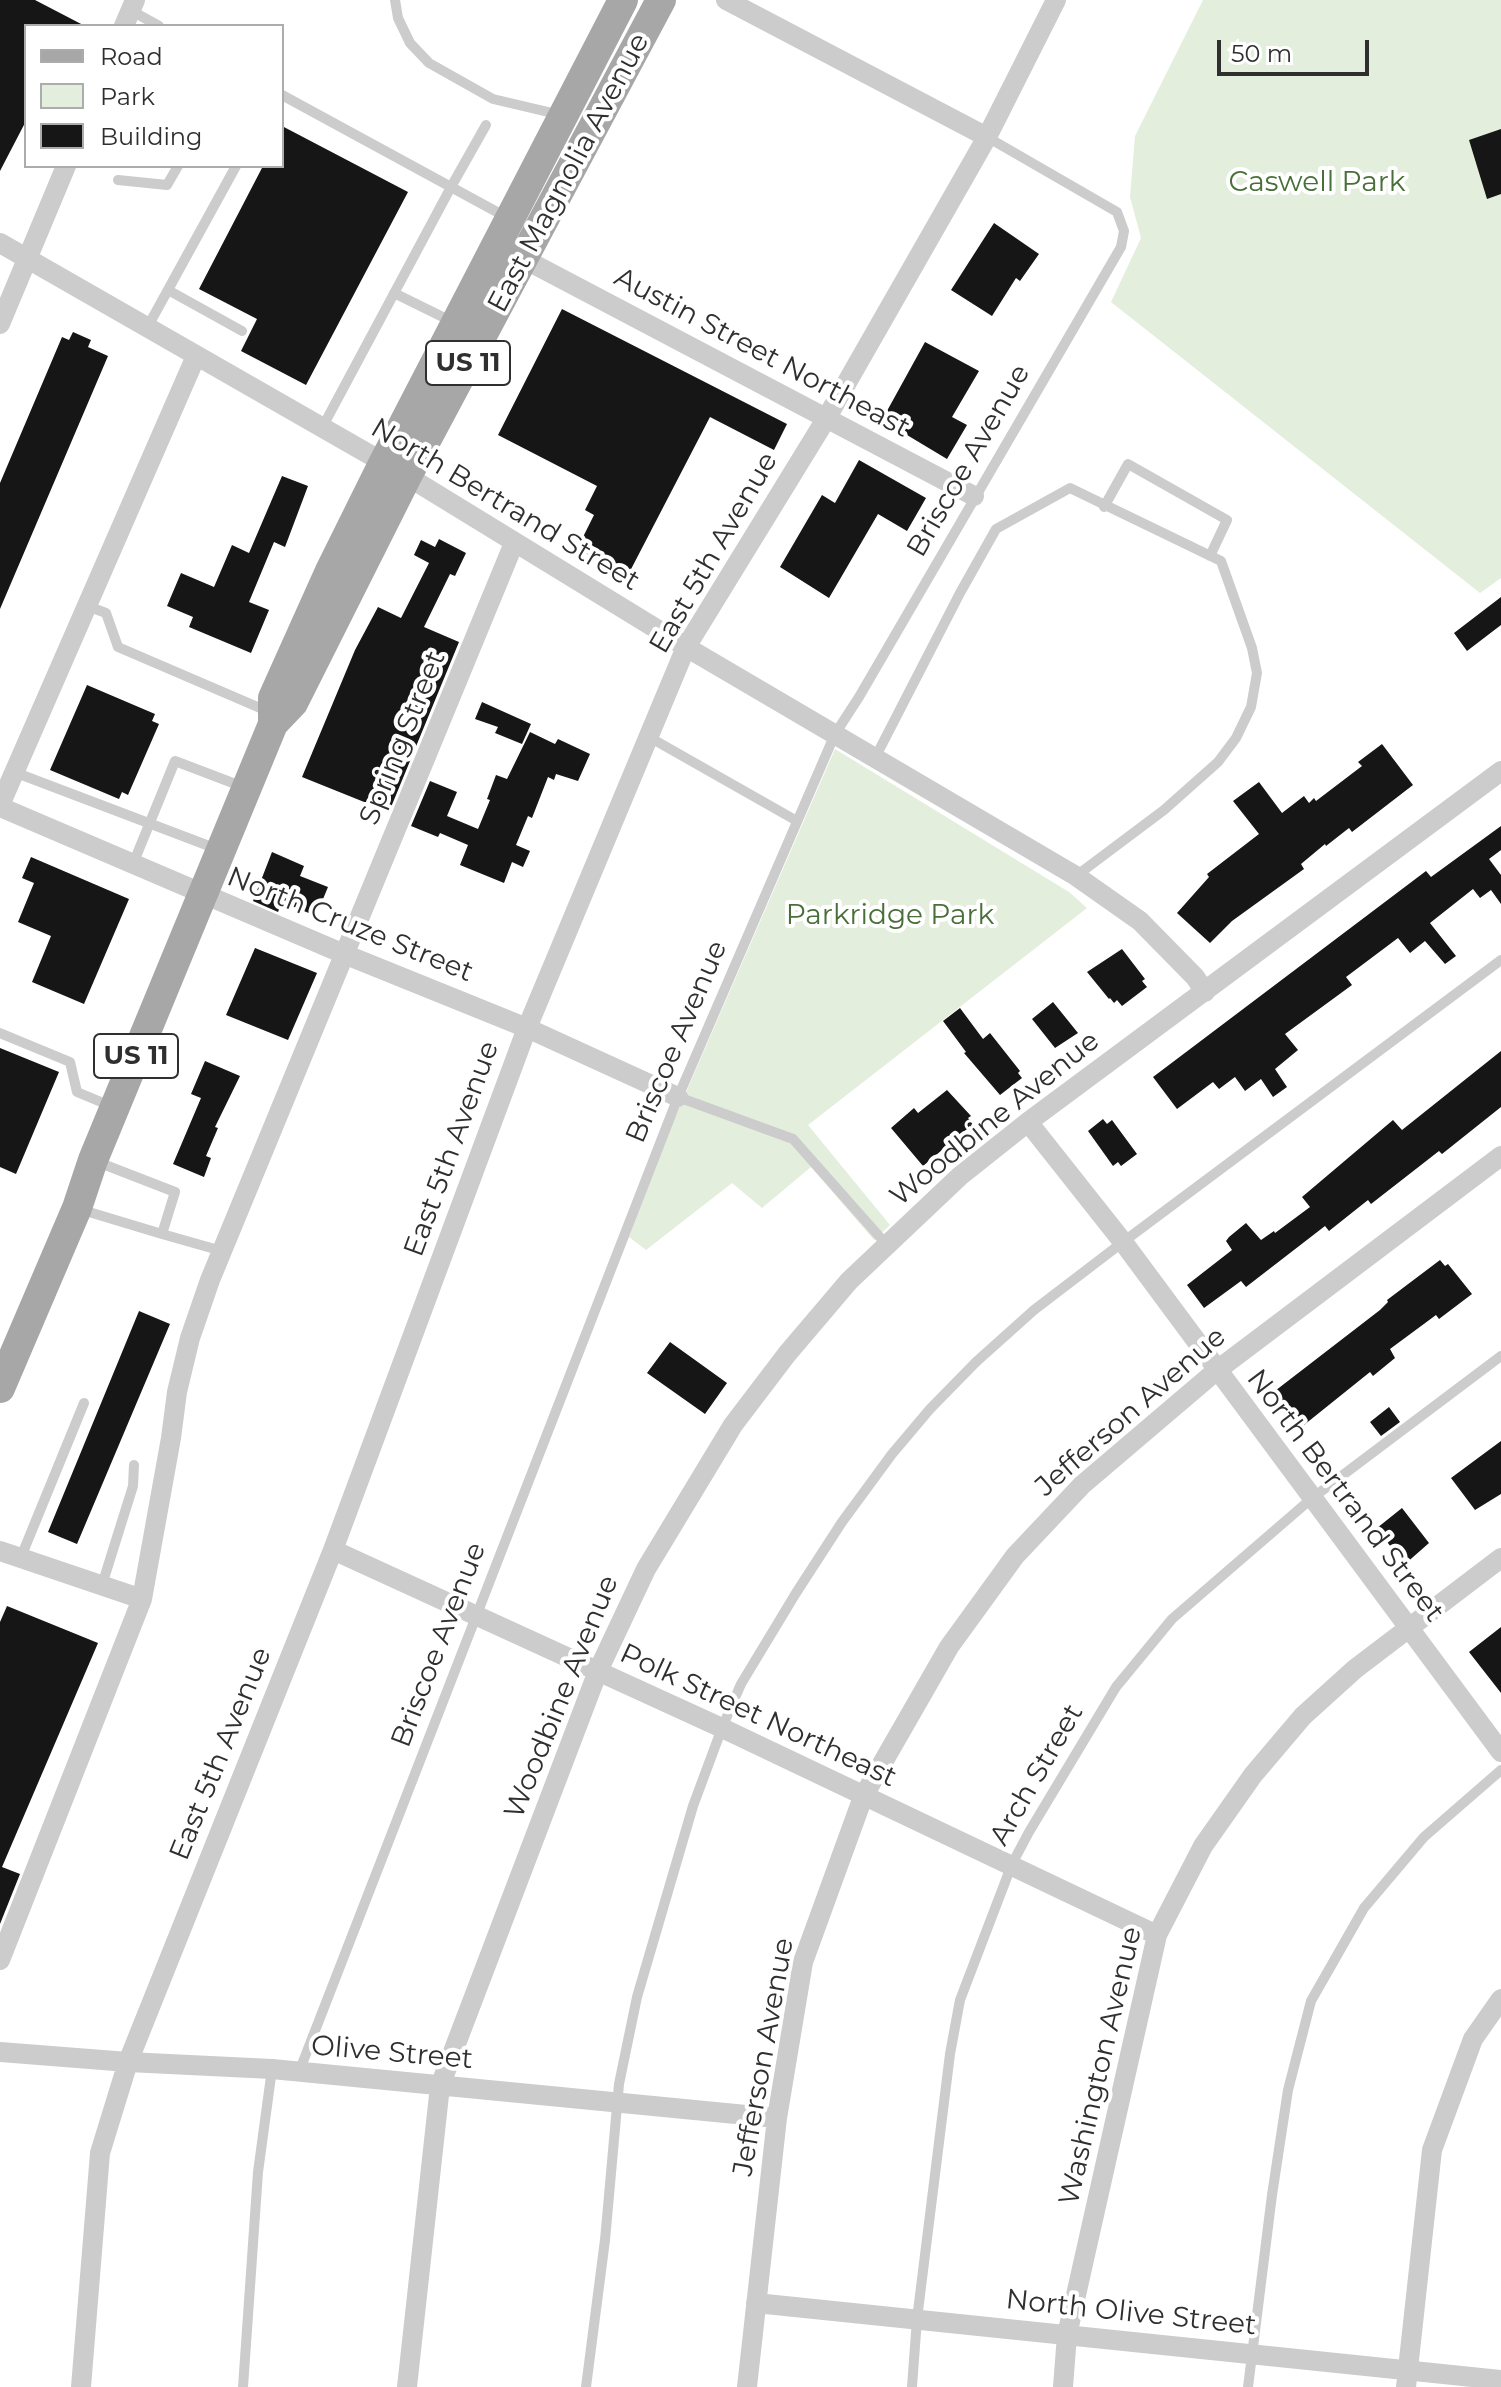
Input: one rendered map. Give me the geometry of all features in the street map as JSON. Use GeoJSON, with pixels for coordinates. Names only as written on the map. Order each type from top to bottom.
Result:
{"type":"FeatureCollection","features":[{"type":"Feature","properties":{"kind":"main road","name":"East Magnolia Avenue"},"geometry":{"type":"LineString","coordinates":[[3,1374],[77,1208],[93,1160],[222,851],[273,719],[293,703],[456,324],[623,0]]}},
{"type":"Feature","properties":{"kind":"main road","name":"East Magnolia Avenue"},"geometry":{"type":"LineString","coordinates":[[395,470],[524,259],[661,0]]}},
{"type":"Feature","properties":{"kind":"street"},"geometry":{"type":"LineString","coordinates":[[726,0],[987,137]]}},
{"type":"Feature","properties":{"kind":"street","name":"East 5th Avenue"},"geometry":{"type":"LineString","coordinates":[[81,2387],[100,2153],[128,2062],[333,1550],[527,1028],[686,647],[826,419],[987,137],[1056,0]]}},
{"type":"Feature","properties":{"kind":"street"},"geometry":{"type":"LineString","coordinates":[[0,324],[65,168]]}},
{"type":"Feature","properties":{"kind":"street","name":"North Bertrand Street"},"geometry":{"type":"LineString","coordinates":[[0,243],[395,470],[686,647],[1076,876],[1140,921],[1195,977],[1205,992]]}},
{"type":"Feature","properties":{"kind":"street","name":"Austin Street Northeast"},"geometry":{"type":"LineString","coordinates":[[524,259],[974,496]]}},
{"type":"Feature","properties":{"kind":"street"},"geometry":{"type":"LineString","coordinates":[[0,806],[196,356]]}},
{"type":"Feature","properties":{"kind":"street","name":"Spring Street"},"geometry":{"type":"LineString","coordinates":[[0,1960],[142,1599],[177,1392],[190,1338],[222,1251],[514,543]]}},
{"type":"Feature","properties":{"kind":"street","name":"Woodbine Avenue"},"geometry":{"type":"LineString","coordinates":[[407,2387],[440,2086],[598,1671],[646,1569],[733,1425],[787,1354],[849,1281],[960,1176],[1028,1122],[1501,771]]}},
{"type":"Feature","properties":{"kind":"street","name":"North Cruze Street"},"geometry":{"type":"LineString","coordinates":[[0,806],[344,954],[527,1028],[678,1097]]}},
{"type":"Feature","properties":{"kind":"street","name":"North Bertrand Street"},"geometry":{"type":"LineString","coordinates":[[1028,1122],[1123,1242],[1501,1752]]}},
{"type":"Feature","properties":{"kind":"street","name":"Jefferson Avenue"},"geometry":{"type":"LineString","coordinates":[[747,2387],[777,2118],[803,1962],[863,1797],[949,1647],[1015,1556],[1082,1485],[1216,1371],[1501,1156]]}},
{"type":"Feature","properties":{"kind":"street","name":"Polk Street Northeast"},"geometry":{"type":"LineString","coordinates":[[333,1550],[722,1728],[1157,1935]]}},
{"type":"Feature","properties":{"kind":"street"},"geometry":{"type":"LineString","coordinates":[[6,1556],[142,1599]]}},
{"type":"Feature","properties":{"kind":"street","name":"Washington Avenue"},"geometry":{"type":"LineString","coordinates":[[1063,2387],[1067,2335],[1157,1935],[1203,1846],[1253,1775],[1303,1716],[1355,1669],[1501,1558]]}},
{"type":"Feature","properties":{"kind":"street"},"geometry":{"type":"LineString","coordinates":[[1407,2379],[1432,2150],[1473,2039],[1501,1999]]}},
{"type":"Feature","properties":{"kind":"street","name":"Olive Street"},"geometry":{"type":"LineString","coordinates":[[0,2052],[272,2069],[777,2118]]}},
{"type":"Feature","properties":{"kind":"street","name":"North Olive Street"},"geometry":{"type":"LineString","coordinates":[[756,2303],[1252,2354],[1407,2379],[1501,2380]]}},
{"type":"Feature","properties":{"kind":"lane"},"geometry":{"type":"LineString","coordinates":[[395,0],[398,18],[410,43],[429,63],[493,99],[563,116]]}},
{"type":"Feature","properties":{"kind":"lane"},"geometry":{"type":"LineString","coordinates":[[130,12],[155,24]]}},
{"type":"Feature","properties":{"kind":"lane"},"geometry":{"type":"LineString","coordinates":[[284,96],[509,219]]}},
{"type":"Feature","properties":{"kind":"lane"},"geometry":{"type":"LineString","coordinates":[[322,428],[486,125]]}},
{"type":"Feature","properties":{"kind":"lane","name":"Briscoe Avenue"},"geometry":{"type":"LineString","coordinates":[[299,2072],[678,1097],[835,734],[1121,247],[1124,231],[1117,212],[987,137]]}},
{"type":"Feature","properties":{"kind":"lane"},"geometry":{"type":"LineString","coordinates":[[118,180],[167,185],[177,168]]}},
{"type":"Feature","properties":{"kind":"lane"},"geometry":{"type":"LineString","coordinates":[[147,328],[235,168]]}},
{"type":"Feature","properties":{"kind":"lane"},"geometry":{"type":"LineString","coordinates":[[168,290],[242,331]]}},
{"type":"Feature","properties":{"kind":"lane"},"geometry":{"type":"LineString","coordinates":[[394,293],[456,324]]}},
{"type":"Feature","properties":{"kind":"lane"},"geometry":{"type":"LineString","coordinates":[[1104,507],[1128,464],[1227,520],[1210,556]]}},
{"type":"Feature","properties":{"kind":"lane"},"geometry":{"type":"LineString","coordinates":[[875,758],[996,529],[1070,488],[1221,561],[1252,648],[1257,673],[1251,707],[1236,738],[1218,762],[1164,810],[1076,876]]}},
{"type":"Feature","properties":{"kind":"lane"},"geometry":{"type":"LineString","coordinates":[[87,606],[106,613],[118,647],[273,719]]}},
{"type":"Feature","properties":{"kind":"lane"},"geometry":{"type":"LineString","coordinates":[[649,737],[797,821]]}},
{"type":"Feature","properties":{"kind":"lane"},"geometry":{"type":"LineString","coordinates":[[133,864],[175,761],[247,788]]}},
{"type":"Feature","properties":{"kind":"lane"},"geometry":{"type":"LineString","coordinates":[[14,772],[222,851]]}},
{"type":"Feature","properties":{"kind":"lane"},"geometry":{"type":"LineString","coordinates":[[586,2387],[605,2240],[617,2102],[637,1997],[693,1806],[722,1728],[741,1684],[796,1593],[842,1522],[892,1454],[976,1362],[1034,1310],[1501,960]]}},
{"type":"Feature","properties":{"kind":"lane"},"geometry":{"type":"LineString","coordinates":[[0,1033],[70,1062],[77,1092],[114,1108]]}},
{"type":"Feature","properties":{"kind":"lane"},"geometry":{"type":"LineString","coordinates":[[678,1097],[793,1139],[886,1244]]}},
{"type":"Feature","properties":{"kind":"lane"},"geometry":{"type":"LineString","coordinates":[[93,1160],[175,1192],[162,1234]]}},
{"type":"Feature","properties":{"kind":"lane"},"geometry":{"type":"LineString","coordinates":[[77,1208],[222,1251]]}},
{"type":"Feature","properties":{"kind":"lane","name":"Arch Street"},"geometry":{"type":"LineString","coordinates":[[912,2387],[917,2319],[950,2054],[960,2000],[1012,1864],[1116,1687],[1172,1619],[1311,1499],[1501,1356]]}},
{"type":"Feature","properties":{"kind":"lane"},"geometry":{"type":"LineString","coordinates":[[6,1556],[84,1403]]}},
{"type":"Feature","properties":{"kind":"lane"},"geometry":{"type":"LineString","coordinates":[[102,1585],[133,1486],[134,1465]]}},
{"type":"Feature","properties":{"kind":"lane"},"geometry":{"type":"LineString","coordinates":[[1248,2387],[1288,2090],[1311,2001],[1364,1908],[1424,1837],[1501,1770]]}},
{"type":"Feature","properties":{"kind":"lane"},"geometry":{"type":"LineString","coordinates":[[243,2387],[258,2172],[272,2069]]}},
{"type":"Feature","properties":{"kind":"green space","name":"Caswell Park"},"geometry":{"type":"Polygon","coordinates":[[[1203,0],[1501,0],[1501,578],[1480,593],[1111,302],[1141,238],[1130,197],[1135,136],[1203,0]]]}},
{"type":"Feature","properties":{"kind":"green space","name":"Parkridge Park"},"geometry":{"type":"Polygon","coordinates":[[[835,749],[1069,892],[1087,908],[808,1125],[890,1225],[874,1240],[811,1167],[762,1208],[732,1183],[646,1250],[629,1237],[664,1143],[835,749]]]}},
{"type":"Feature","properties":{"kind":"building"},"geometry":{"type":"Polygon","coordinates":[[[0,0],[35,0],[81,24],[24,24],[24,125],[0,171],[0,0]]]}},
{"type":"Feature","properties":{"kind":"building"},"geometry":{"type":"Polygon","coordinates":[[[284,127],[408,192],[306,385],[241,351],[257,319],[199,289],[262,168],[284,168],[284,127]]]}},
{"type":"Feature","properties":{"kind":"building"},"geometry":{"type":"Polygon","coordinates":[[[1501,129],[1501,194],[1487,199],[1469,140],[1501,129]]]}},
{"type":"Feature","properties":{"kind":"building"},"geometry":{"type":"Polygon","coordinates":[[[994,223],[1039,254],[1020,281],[1016,278],[992,316],[951,290],[994,223]]]}},
{"type":"Feature","properties":{"kind":"building"},"geometry":{"type":"Polygon","coordinates":[[[562,309],[787,424],[774,450],[710,417],[628,575],[577,549],[594,515],[585,510],[597,486],[498,435],[562,309]]]}},
{"type":"Feature","properties":{"kind":"building"},"geometry":{"type":"Polygon","coordinates":[[[73,332],[91,340],[88,347],[108,356],[0,609],[0,483],[62,337],[69,340],[73,332]]]}},
{"type":"Feature","properties":{"kind":"building"},"geometry":{"type":"Polygon","coordinates":[[[925,342],[979,371],[952,417],[967,425],[947,459],[882,420],[925,342]]]}},
{"type":"Feature","properties":{"kind":"building"},"geometry":{"type":"Polygon","coordinates":[[[859,460],[926,498],[907,531],[878,514],[829,598],[780,567],[822,495],[835,503],[859,460]]]}},
{"type":"Feature","properties":{"kind":"building"},"geometry":{"type":"Polygon","coordinates":[[[282,476],[308,486],[285,547],[274,542],[249,602],[269,610],[251,653],[189,627],[193,617],[167,606],[181,573],[214,587],[232,545],[249,553],[282,476]]]}},
{"type":"Feature","properties":{"kind":"building"},"geometry":{"type":"Polygon","coordinates":[[[439,539],[466,553],[455,576],[450,574],[424,627],[459,642],[389,812],[302,777],[355,650],[378,607],[401,618],[429,563],[414,555],[421,540],[435,547],[439,539]]]}},
{"type":"Feature","properties":{"kind":"building"},"geometry":{"type":"Polygon","coordinates":[[[1501,597],[1501,625],[1467,651],[1454,633],[1501,597]]]}},
{"type":"Feature","properties":{"kind":"building"},"geometry":{"type":"Polygon","coordinates":[[[87,685],[155,714],[152,721],[159,724],[128,795],[122,792],[119,799],[50,770],[87,685]]]}},
{"type":"Feature","properties":{"kind":"building"},"geometry":{"type":"Polygon","coordinates":[[[482,702],[531,724],[522,744],[495,733],[498,727],[475,719],[482,702]]]}},
{"type":"Feature","properties":{"kind":"building"},"geometry":{"type":"Polygon","coordinates":[[[530,732],[555,744],[558,739],[590,754],[578,781],[556,774],[554,780],[548,777],[532,818],[528,816],[516,845],[530,851],[523,867],[512,862],[504,883],[460,865],[468,845],[440,833],[438,837],[411,826],[430,781],[457,792],[447,816],[478,829],[496,775],[507,779],[530,732]]]}},
{"type":"Feature","properties":{"kind":"building"},"geometry":{"type":"Polygon","coordinates":[[[1382,744],[1413,785],[1352,832],[1349,828],[1325,844],[1301,864],[1304,869],[1232,921],[1210,943],[1177,913],[1209,877],[1207,874],[1259,834],[1233,801],[1259,782],[1282,813],[1304,796],[1309,803],[1314,798],[1316,801],[1362,766],[1358,762],[1382,744]]]}},
{"type":"Feature","properties":{"kind":"building"},"geometry":{"type":"Polygon","coordinates":[[[1501,826],[1501,850],[1489,859],[1501,875],[1501,904],[1491,890],[1480,898],[1473,889],[1430,923],[1456,956],[1445,964],[1425,941],[1410,953],[1398,938],[1346,977],[1352,985],[1285,1034],[1298,1050],[1275,1069],[1287,1087],[1273,1097],[1261,1079],[1245,1091],[1235,1077],[1219,1089],[1213,1082],[1177,1109],[1153,1077],[1426,871],[1431,877],[1501,826]]]}},
{"type":"Feature","properties":{"kind":"building"},"geometry":{"type":"Polygon","coordinates":[[[272,852],[304,866],[300,876],[328,887],[316,916],[282,902],[278,912],[253,901],[272,852]]]}},
{"type":"Feature","properties":{"kind":"building"},"geometry":{"type":"Polygon","coordinates":[[[31,857],[129,899],[84,1004],[32,982],[51,936],[18,922],[34,883],[22,878],[31,857]]]}},
{"type":"Feature","properties":{"kind":"building"},"geometry":{"type":"Polygon","coordinates":[[[255,948],[317,973],[288,1040],[226,1015],[255,948]]]}},
{"type":"Feature","properties":{"kind":"building"},"geometry":{"type":"Polygon","coordinates":[[[1122,949],[1145,979],[1142,981],[1147,987],[1122,1006],[1117,1000],[1114,1003],[1109,999],[1087,972],[1122,949]]]}},
{"type":"Feature","properties":{"kind":"building"},"geometry":{"type":"Polygon","coordinates":[[[1053,1002],[1078,1033],[1055,1048],[1032,1019],[1053,1002]]]}},
{"type":"Feature","properties":{"kind":"building"},"geometry":{"type":"Polygon","coordinates":[[[960,1008],[983,1039],[990,1033],[1020,1071],[1018,1073],[1022,1078],[1000,1095],[964,1053],[943,1021],[960,1008]]]}},
{"type":"Feature","properties":{"kind":"building"},"geometry":{"type":"Polygon","coordinates":[[[0,1048],[59,1072],[16,1174],[0,1167],[0,1048]]]}},
{"type":"Feature","properties":{"kind":"building"},"geometry":{"type":"Polygon","coordinates":[[[1501,1051],[1501,1107],[1371,1204],[1368,1200],[1329,1231],[1325,1226],[1246,1287],[1241,1281],[1204,1308],[1187,1285],[1232,1250],[1226,1241],[1229,1237],[1246,1223],[1261,1240],[1275,1233],[1310,1207],[1302,1197],[1393,1120],[1402,1130],[1501,1051]]]}},
{"type":"Feature","properties":{"kind":"building"},"geometry":{"type":"Polygon","coordinates":[[[205,1061],[240,1076],[215,1127],[218,1128],[206,1156],[211,1158],[204,1177],[173,1164],[201,1098],[191,1094],[205,1061]]]}},
{"type":"Feature","properties":{"kind":"building"},"geometry":{"type":"Polygon","coordinates":[[[947,1090],[971,1116],[968,1118],[973,1124],[923,1166],[891,1128],[914,1108],[918,1113],[947,1090]]]}},
{"type":"Feature","properties":{"kind":"building"},"geometry":{"type":"Polygon","coordinates":[[[1103,1119],[1107,1124],[1112,1120],[1137,1154],[1121,1166],[1118,1162],[1113,1166],[1088,1131],[1103,1119]]]}},
{"type":"Feature","properties":{"kind":"building"},"geometry":{"type":"Polygon","coordinates":[[[1440,1260],[1445,1266],[1448,1264],[1472,1294],[1439,1319],[1436,1315],[1390,1349],[1395,1358],[1373,1376],[1370,1372],[1304,1425],[1296,1416],[1291,1420],[1271,1394],[1440,1260]]]}},
{"type":"Feature","properties":{"kind":"building"},"geometry":{"type":"Polygon","coordinates":[[[139,1311],[170,1324],[77,1544],[48,1532],[139,1311]]]}},
{"type":"Feature","properties":{"kind":"building"},"geometry":{"type":"Polygon","coordinates":[[[670,1342],[727,1383],[705,1414],[647,1373],[670,1342]]]}},
{"type":"Feature","properties":{"kind":"building"},"geometry":{"type":"Polygon","coordinates":[[[1389,1407],[1400,1422],[1381,1436],[1370,1422],[1389,1407]]]}},
{"type":"Feature","properties":{"kind":"building"},"geometry":{"type":"Polygon","coordinates":[[[1501,1441],[1501,1494],[1475,1510],[1451,1478],[1501,1441]]]}},
{"type":"Feature","properties":{"kind":"building"},"geometry":{"type":"Polygon","coordinates":[[[1402,1508],[1429,1543],[1404,1565],[1377,1528],[1402,1508]]]}},
{"type":"Feature","properties":{"kind":"building"},"geometry":{"type":"Polygon","coordinates":[[[7,1606],[98,1643],[2,1867],[20,1874],[0,1924],[0,1622],[7,1606]]]}},
{"type":"Feature","properties":{"kind":"building"},"geometry":{"type":"Polygon","coordinates":[[[1501,1627],[1501,1693],[1469,1652],[1501,1627]]]}}]}
